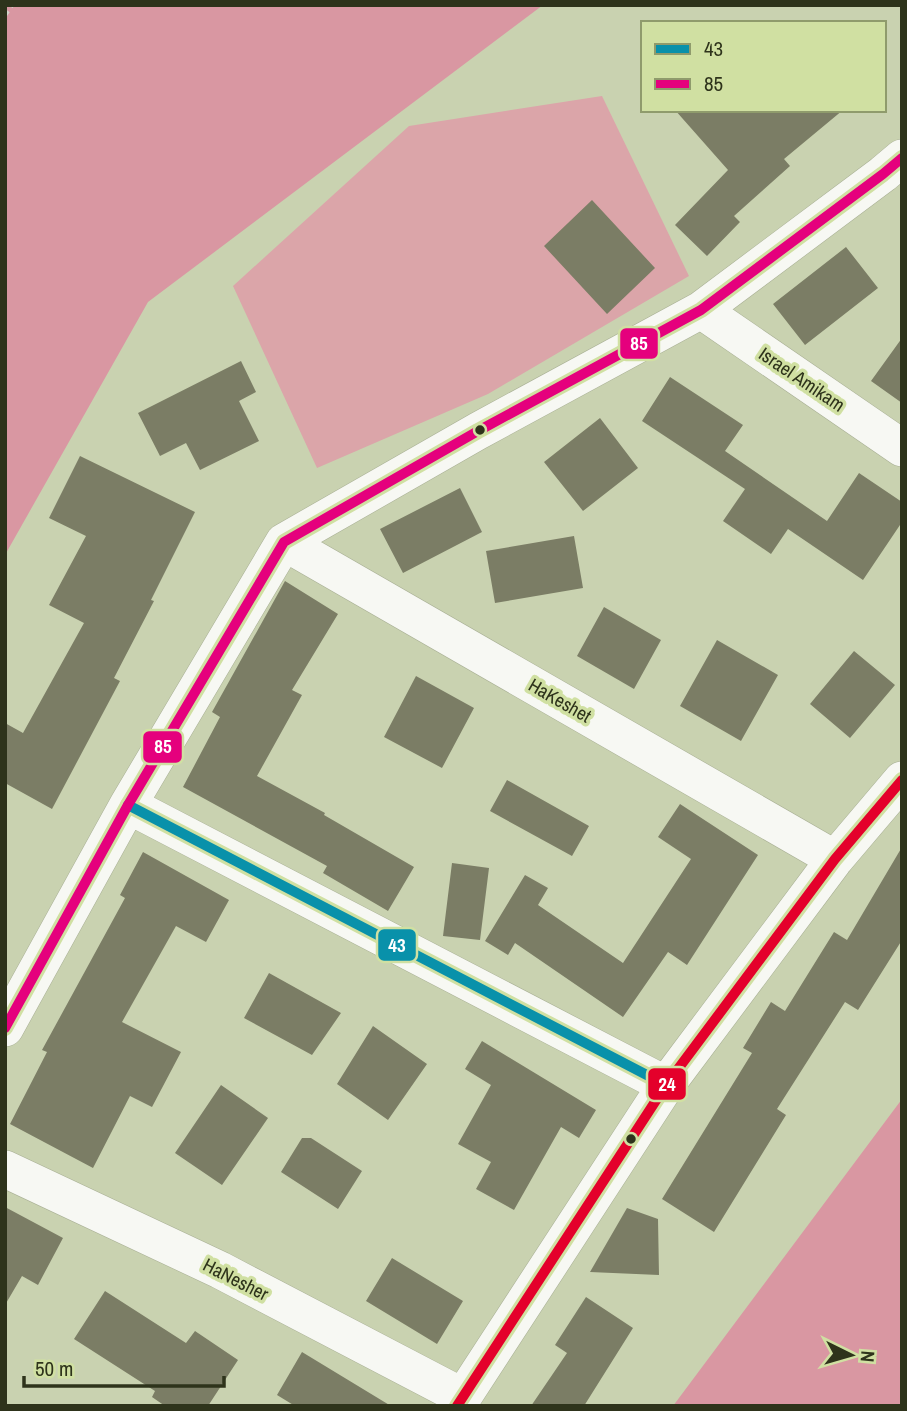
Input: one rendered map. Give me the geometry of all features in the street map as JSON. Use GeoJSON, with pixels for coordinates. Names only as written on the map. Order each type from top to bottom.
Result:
{"type":"FeatureCollection","features":[{"type":"Feature","properties":{"kind":"street"},"geometry":{"type":"LineString","coordinates":[[5,1028],[128,805],[284,542],[478,431],[702,310],[902,158]]}},
{"type":"Feature","properties":{"kind":"street","name":"Israel Amikam"},"geometry":{"type":"LineString","coordinates":[[702,310],[902,448]]}},
{"type":"Feature","properties":{"kind":"street","name":"HaKeshet"},"geometry":{"type":"LineString","coordinates":[[284,542],[835,859]]}},
{"type":"Feature","properties":{"kind":"street"},"geometry":{"type":"LineString","coordinates":[[460,1401],[666,1085],[835,859],[902,780]]}},
{"type":"Feature","properties":{"kind":"street"},"geometry":{"type":"LineString","coordinates":[[128,805],[666,1085]]}},
{"type":"Feature","properties":{"kind":"street","name":"HaNesher"},"geometry":{"type":"LineString","coordinates":[[5,1169],[219,1270],[460,1401]]}},
{"type":"Feature","properties":{"kind":"path"},"geometry":{"type":"LineString","coordinates":[[5,15],[12,5]]}},
{"type":"Feature","properties":{"kind":"shaded area"},"geometry":{"type":"Polygon","coordinates":[[[5,5],[543,5],[148,302],[5,555],[5,5]]]}},
{"type":"Feature","properties":{"kind":"shaded area"},"geometry":{"type":"Polygon","coordinates":[[[602,96],[689,276],[488,394],[317,468],[233,286],[409,126],[602,96]]]}},
{"type":"Feature","properties":{"kind":"shaded area"},"geometry":{"type":"Polygon","coordinates":[[[902,1099],[902,1406],[673,1406],[902,1099]]]}},
{"type":"Feature","properties":{"kind":"building"},"geometry":{"type":"Polygon","coordinates":[[[677,112],[841,112],[784,159],[790,166],[734,216],[740,222],[707,256],[675,225],[728,170],[677,112]]]}},
{"type":"Feature","properties":{"kind":"building"},"geometry":{"type":"Polygon","coordinates":[[[592,200],[655,268],[607,314],[544,246],[592,200]]]}},
{"type":"Feature","properties":{"kind":"building"},"geometry":{"type":"Polygon","coordinates":[[[846,247],[878,288],[805,345],[773,304],[846,247]]]}},
{"type":"Feature","properties":{"kind":"building"},"geometry":{"type":"Polygon","coordinates":[[[902,338],[902,403],[871,381],[902,338]]]}},
{"type":"Feature","properties":{"kind":"building"},"geometry":{"type":"Polygon","coordinates":[[[241,361],[256,392],[239,401],[259,441],[200,470],[186,443],[160,456],[138,413],[241,361]]]}},
{"type":"Feature","properties":{"kind":"building"},"geometry":{"type":"Polygon","coordinates":[[[670,377],[743,425],[725,451],[827,521],[859,473],[902,502],[902,522],[863,580],[788,529],[771,554],[723,521],[745,489],[642,421],[670,377]]]}},
{"type":"Feature","properties":{"kind":"building"},"geometry":{"type":"Polygon","coordinates":[[[600,418],[638,468],[583,511],[544,462],[600,418]]]}},
{"type":"Feature","properties":{"kind":"building"},"geometry":{"type":"Polygon","coordinates":[[[80,456],[195,512],[151,600],[154,601],[114,678],[120,681],[52,809],[5,783],[5,723],[23,733],[84,623],[49,605],[86,536],[49,518],[80,456]]]}},
{"type":"Feature","properties":{"kind":"building"},"geometry":{"type":"Polygon","coordinates":[[[460,488],[482,532],[403,573],[380,529],[460,488]]]}},
{"type":"Feature","properties":{"kind":"building"},"geometry":{"type":"Polygon","coordinates":[[[574,536],[583,588],[495,603],[486,551],[574,536]]]}},
{"type":"Feature","properties":{"kind":"building"},"geometry":{"type":"Polygon","coordinates":[[[285,581],[338,614],[292,690],[302,695],[257,776],[414,867],[388,911],[323,873],[327,866],[183,787],[220,717],[212,712],[285,581]]]}},
{"type":"Feature","properties":{"kind":"building"},"geometry":{"type":"Polygon","coordinates":[[[604,607],[661,640],[634,689],[577,656],[604,607]]]}},
{"type":"Feature","properties":{"kind":"building"},"geometry":{"type":"Polygon","coordinates":[[[717,640],[778,675],[741,741],[680,706],[717,640]]]}},
{"type":"Feature","properties":{"kind":"building"},"geometry":{"type":"Polygon","coordinates":[[[854,651],[895,685],[850,738],[810,704],[854,651]]]}},
{"type":"Feature","properties":{"kind":"building"},"geometry":{"type":"Polygon","coordinates":[[[416,676],[474,708],[442,768],[384,737],[416,676]]]}},
{"type":"Feature","properties":{"kind":"building"},"geometry":{"type":"Polygon","coordinates":[[[507,780],[589,826],[572,856],[490,811],[507,780]]]}},
{"type":"Feature","properties":{"kind":"building"},"geometry":{"type":"Polygon","coordinates":[[[680,804],[758,855],[687,965],[668,952],[623,1017],[515,943],[508,955],[485,941],[525,875],[548,888],[538,905],[623,963],[691,859],[658,837],[680,804]]]}},
{"type":"Feature","properties":{"kind":"building"},"geometry":{"type":"Polygon","coordinates":[[[902,847],[902,940],[858,1010],[845,1002],[777,1109],[786,1115],[714,1232],[662,1199],[752,1053],[743,1048],[771,1002],[785,1011],[834,932],[847,940],[902,847]]]}},
{"type":"Feature","properties":{"kind":"building"},"geometry":{"type":"Polygon","coordinates":[[[143,852],[229,900],[206,942],[176,926],[122,1022],[181,1052],[152,1107],[130,1096],[93,1168],[10,1124],[47,1052],[42,1050],[125,898],[120,895],[143,852]]]}},
{"type":"Feature","properties":{"kind":"building"},"geometry":{"type":"Polygon","coordinates":[[[452,863],[489,868],[480,940],[443,936],[452,863]]]}},
{"type":"Feature","properties":{"kind":"building"},"geometry":{"type":"Polygon","coordinates":[[[269,973],[341,1013],[312,1055],[244,1018],[269,973]]]}},
{"type":"Feature","properties":{"kind":"building"},"geometry":{"type":"Polygon","coordinates":[[[373,1026],[427,1064],[388,1120],[337,1084],[373,1026]]]}},
{"type":"Feature","properties":{"kind":"building"},"geometry":{"type":"Polygon","coordinates":[[[482,1041],[596,1110],[579,1138],[561,1127],[514,1210],[476,1189],[491,1162],[458,1144],[491,1085],[465,1069],[482,1041]]]}},
{"type":"Feature","properties":{"kind":"building"},"geometry":{"type":"Polygon","coordinates":[[[221,1085],[268,1118],[222,1185],[175,1153],[221,1085]]]}},
{"type":"Feature","properties":{"kind":"building"},"geometry":{"type":"Polygon","coordinates":[[[302,1138],[311,1138],[362,1171],[338,1209],[281,1172],[302,1138]]]}},
{"type":"Feature","properties":{"kind":"building"},"geometry":{"type":"Polygon","coordinates":[[[5,1207],[63,1238],[38,1285],[22,1276],[5,1305],[5,1207]]]}},
{"type":"Feature","properties":{"kind":"building"},"geometry":{"type":"Polygon","coordinates":[[[627,1208],[658,1219],[659,1275],[590,1272],[627,1208]]]}},
{"type":"Feature","properties":{"kind":"building"},"geometry":{"type":"Polygon","coordinates":[[[392,1258],[463,1301],[437,1344],[366,1301],[392,1258]]]}},
{"type":"Feature","properties":{"kind":"building"},"geometry":{"type":"Polygon","coordinates":[[[105,1291],[186,1343],[195,1331],[238,1360],[208,1406],[165,1406],[152,1397],[155,1391],[74,1339],[105,1291]]]}},
{"type":"Feature","properties":{"kind":"building"},"geometry":{"type":"Polygon","coordinates":[[[586,1297],[633,1328],[584,1406],[531,1406],[567,1353],[555,1345],[586,1297]]]}},
{"type":"Feature","properties":{"kind":"building"},"geometry":{"type":"Polygon","coordinates":[[[302,1352],[391,1406],[295,1406],[277,1395],[302,1352]]]}},
{"type":"Feature","properties":{"kind":"transit line","name":"85"},"geometry":{"type":"LineString","coordinates":[[5,1028],[128,805],[284,542],[478,431],[701,310],[902,158]]}},
{"type":"Feature","properties":{"kind":"transit line","name":"24"},"geometry":{"type":"LineString","coordinates":[[457,1406],[666,1085],[835,859],[902,780]]}},
{"type":"Feature","properties":{"kind":"transit line","name":"43"},"geometry":{"type":"LineString","coordinates":[[128,805],[666,1085]]}}]}
